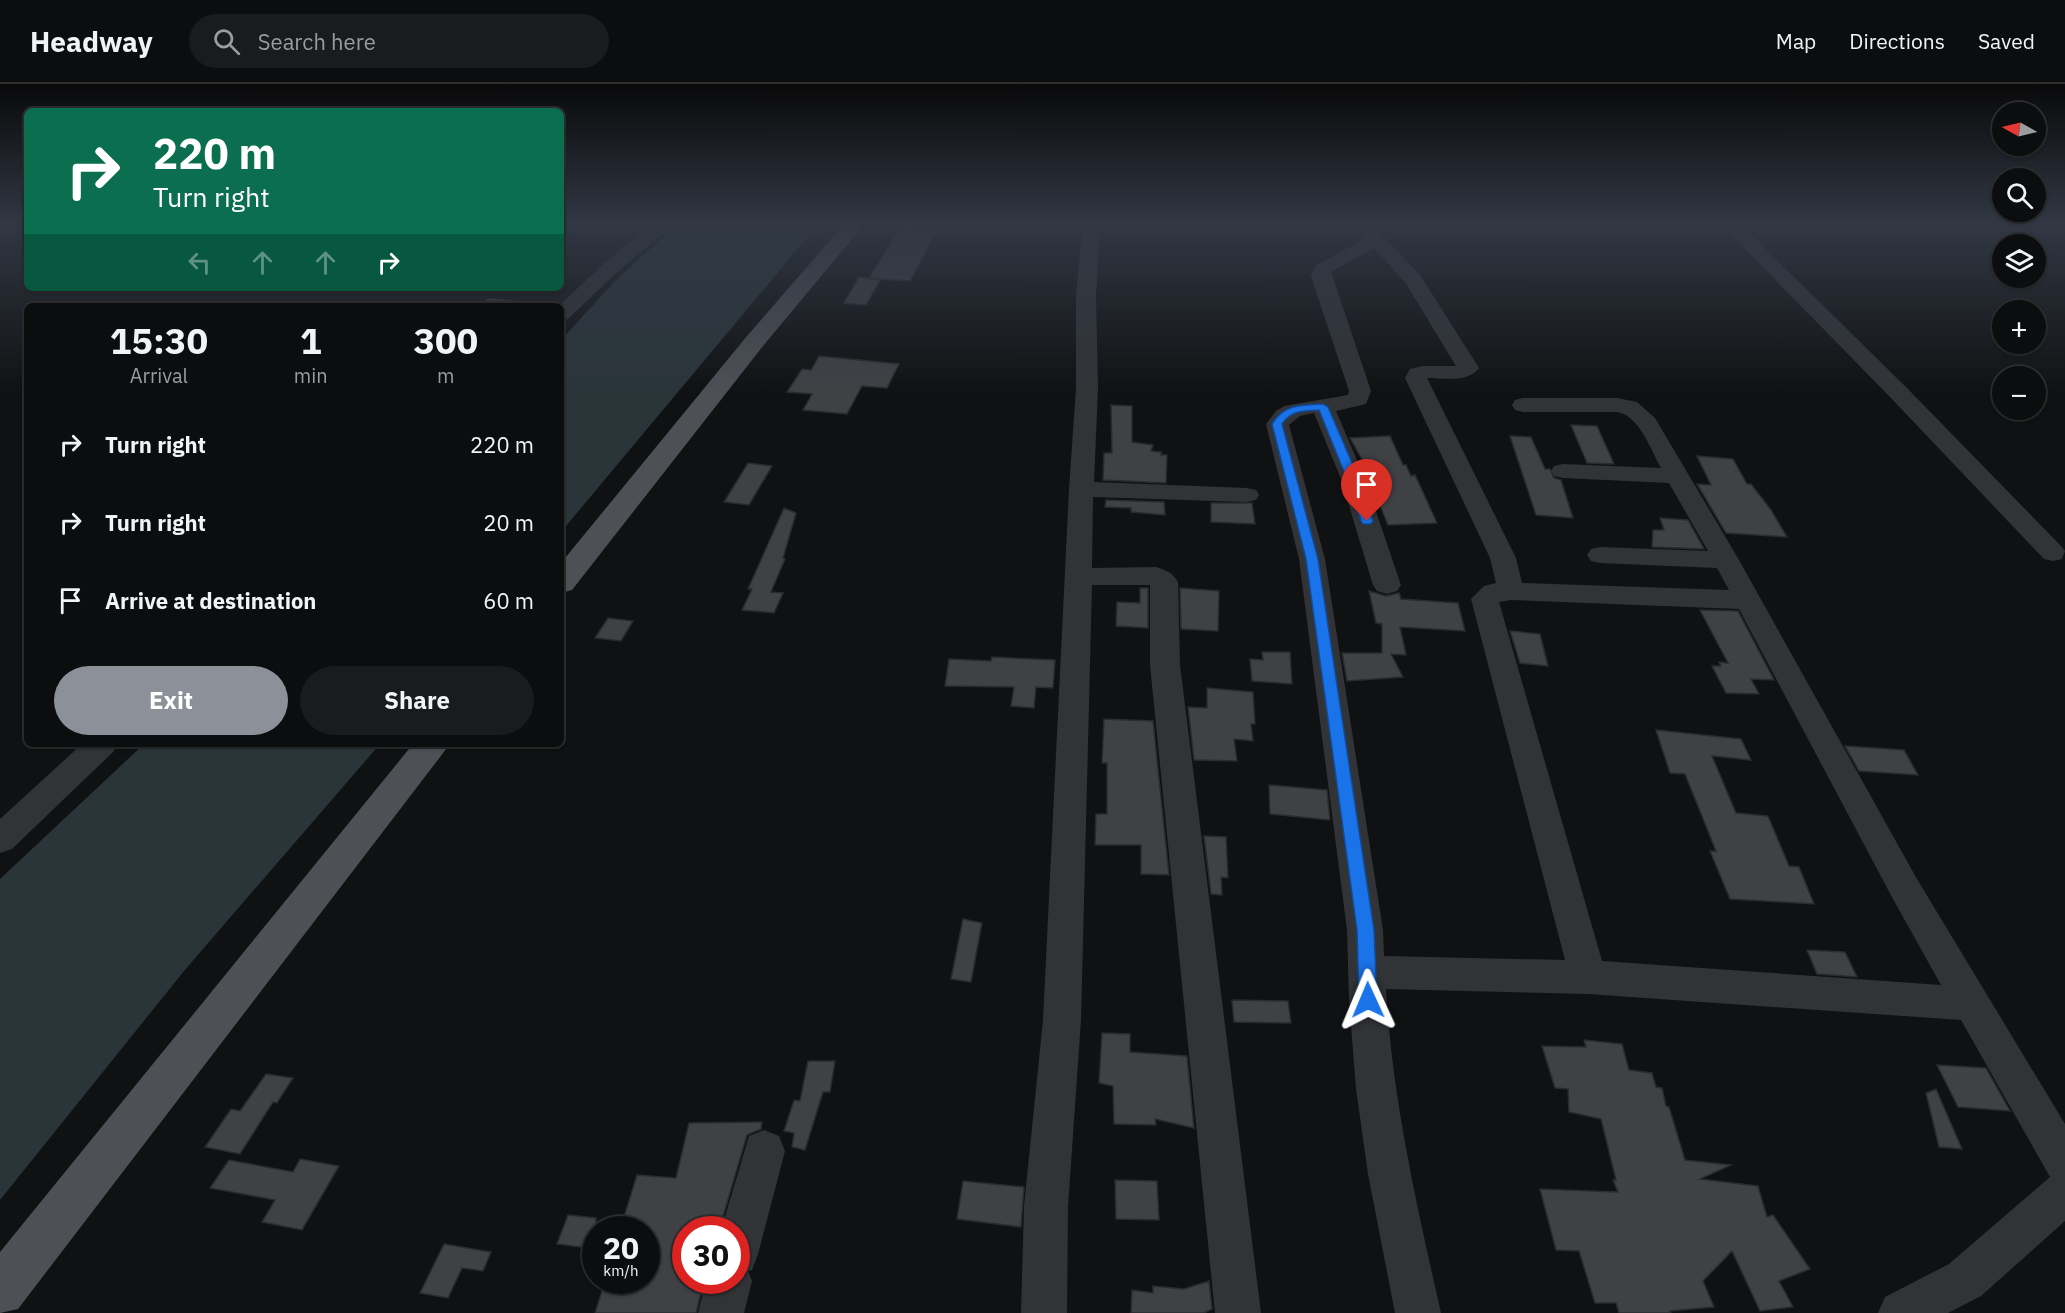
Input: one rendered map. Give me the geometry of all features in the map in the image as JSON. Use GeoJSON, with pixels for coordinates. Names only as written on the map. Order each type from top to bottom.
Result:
{"type":"FeatureCollection","features":[{"type":"Feature","properties":{"kind":"main road"},"geometry":{"type":"LineString","coordinates":[[564,579],[807,279]]}},
{"type":"Feature","properties":{"kind":"main road"},"geometry":{"type":"LineString","coordinates":[[0,1291],[431,747]]}},
{"type":"Feature","properties":{"kind":"street"},"geometry":{"type":"LineString","coordinates":[[564,310],[597,279]]}},
{"type":"Feature","properties":{"kind":"street"},"geometry":{"type":"LineString","coordinates":[[1044,1313],[1046,1206],[1062,1020],[1087,388],[1087,279]]}},
{"type":"Feature","properties":{"kind":"street"},"geometry":{"type":"LineString","coordinates":[[1322,279],[1360,391],[1358,399],[1323,407],[1293,409],[1282,415],[1277,424],[1312,559],[1365,930],[1368,1000],[1379,1110],[1389,1174],[1418,1313]]}},
{"type":"Feature","properties":{"kind":"street"},"geometry":{"type":"LineString","coordinates":[[1413,279],[1468,368],[1461,372],[1423,372],[1416,378],[1503,558],[1511,591]]}},
{"type":"Feature","properties":{"kind":"street"},"geometry":{"type":"LineString","coordinates":[[1785,279],[2053,553]]}},
{"type":"Feature","properties":{"kind":"street"},"geometry":{"type":"LineString","coordinates":[[1523,405],[1629,406],[1644,418],[1726,560],[1905,889],[2065,1163]]}},
{"type":"Feature","properties":{"kind":"street"},"geometry":{"type":"LineString","coordinates":[[1323,407],[1353,479],[1388,585]]}},
{"type":"Feature","properties":{"kind":"street"},"geometry":{"type":"LineString","coordinates":[[1563,471],[1677,476]]}},
{"type":"Feature","properties":{"kind":"street"},"geometry":{"type":"LineString","coordinates":[[1082,489],[1247,495]]}},
{"type":"Feature","properties":{"kind":"street"},"geometry":{"type":"LineString","coordinates":[[1600,555],[1726,560]]}},
{"type":"Feature","properties":{"kind":"street"},"geometry":{"type":"LineString","coordinates":[[1079,577],[1156,576],[1166,582],[1165,666],[1239,1313]]}},
{"type":"Feature","properties":{"kind":"street"},"geometry":{"type":"LineString","coordinates":[[1588,977],[1485,599],[1494,592],[1511,591],[1746,600]]}},
{"type":"Feature","properties":{"kind":"street"},"geometry":{"type":"LineString","coordinates":[[0,839],[99,747]]}},
{"type":"Feature","properties":{"kind":"street"},"geometry":{"type":"LineString","coordinates":[[1368,972],[1588,977],[1972,1004]]}},
{"type":"Feature","properties":{"kind":"street"},"geometry":{"type":"LineString","coordinates":[[746,1216],[764,1151]]}},
{"type":"Feature","properties":{"kind":"street"},"geometry":{"type":"LineString","coordinates":[[1901,1313],[1965,1280],[2065,1192]]}},
{"type":"Feature","properties":{"kind":"street"},"geometry":{"type":"LineString","coordinates":[[721,1313],[726,1294]]}},
{"type":"Feature","properties":{"kind":"lane"},"geometry":{"type":"LineString","coordinates":[[489,301],[507,303]]}},
{"type":"Feature","properties":{"kind":"shaded area"},"geometry":{"type":"Polygon","coordinates":[[[772,279],[564,528],[564,337],[615,281],[772,279]]]}},
{"type":"Feature","properties":{"kind":"shaded area"},"geometry":{"type":"Polygon","coordinates":[[[141,747],[377,747],[184,971],[0,1200],[0,879],[141,747]]]}},
{"type":"Feature","properties":{"kind":"building"},"geometry":{"type":"Polygon","coordinates":[[[858,279],[880,280],[866,305],[844,303],[858,279]]]}},
{"type":"Feature","properties":{"kind":"building"},"geometry":{"type":"Polygon","coordinates":[[[819,356],[899,364],[887,388],[862,386],[847,414],[803,410],[812,394],[787,392],[802,369],[811,370],[819,356]]]}},
{"type":"Feature","properties":{"kind":"building"},"geometry":{"type":"Polygon","coordinates":[[[1111,405],[1132,406],[1132,442],[1153,445],[1151,451],[1167,455],[1166,483],[1103,480],[1104,453],[1112,453],[1111,405]]]}},
{"type":"Feature","properties":{"kind":"building"},"geometry":{"type":"Polygon","coordinates":[[[1571,425],[1597,426],[1614,464],[1587,463],[1571,425]]]}},
{"type":"Feature","properties":{"kind":"building"},"geometry":{"type":"Polygon","coordinates":[[[1390,436],[1403,465],[1406,465],[1411,476],[1415,475],[1437,523],[1388,525],[1366,472],[1369,472],[1350,438],[1390,436]]]}},
{"type":"Feature","properties":{"kind":"building"},"geometry":{"type":"Polygon","coordinates":[[[1510,436],[1531,437],[1545,469],[1550,469],[1554,478],[1561,480],[1573,518],[1536,515],[1510,436]]]}},
{"type":"Feature","properties":{"kind":"building"},"geometry":{"type":"Polygon","coordinates":[[[1697,456],[1733,459],[1747,484],[1751,484],[1771,510],[1787,537],[1726,533],[1697,484],[1711,485],[1697,456]]]}},
{"type":"Feature","properties":{"kind":"building"},"geometry":{"type":"Polygon","coordinates":[[[748,463],[772,466],[749,505],[724,502],[748,463]]]}},
{"type":"Feature","properties":{"kind":"building"},"geometry":{"type":"Polygon","coordinates":[[[1106,500],[1164,502],[1165,515],[1131,512],[1131,508],[1105,507],[1106,500]]]}},
{"type":"Feature","properties":{"kind":"building"},"geometry":{"type":"Polygon","coordinates":[[[1211,503],[1252,503],[1255,524],[1211,522],[1211,503]]]}},
{"type":"Feature","properties":{"kind":"building"},"geometry":{"type":"Polygon","coordinates":[[[784,508],[796,513],[783,558],[785,559],[771,592],[783,593],[774,613],[742,610],[752,589],[748,589],[784,508]]]}},
{"type":"Feature","properties":{"kind":"building"},"geometry":{"type":"Polygon","coordinates":[[[1660,518],[1688,520],[1704,549],[1652,547],[1653,530],[1664,530],[1660,518]]]}},
{"type":"Feature","properties":{"kind":"building"},"geometry":{"type":"Polygon","coordinates":[[[1140,588],[1148,588],[1148,628],[1116,626],[1117,602],[1140,603],[1140,588]]]}},
{"type":"Feature","properties":{"kind":"building"},"geometry":{"type":"Polygon","coordinates":[[[1180,588],[1219,591],[1218,631],[1181,629],[1180,588]]]}},
{"type":"Feature","properties":{"kind":"building"},"geometry":{"type":"Polygon","coordinates":[[[1369,591],[1386,596],[1399,593],[1401,599],[1458,603],[1465,631],[1400,627],[1406,655],[1391,654],[1403,677],[1347,681],[1342,653],[1382,653],[1382,624],[1376,623],[1369,591]]]}},
{"type":"Feature","properties":{"kind":"building"},"geometry":{"type":"Polygon","coordinates":[[[1700,610],[1738,611],[1774,680],[1751,679],[1759,694],[1726,693],[1712,666],[1721,666],[1719,662],[1728,663],[1700,610]]]}},
{"type":"Feature","properties":{"kind":"building"},"geometry":{"type":"Polygon","coordinates":[[[608,618],[633,621],[621,641],[595,638],[608,618]]]}},
{"type":"Feature","properties":{"kind":"building"},"geometry":{"type":"Polygon","coordinates":[[[1510,631],[1540,634],[1548,666],[1520,663],[1510,631]]]}},
{"type":"Feature","properties":{"kind":"building"},"geometry":{"type":"Polygon","coordinates":[[[1262,652],[1290,652],[1292,684],[1252,681],[1250,659],[1263,660],[1262,652]]]}},
{"type":"Feature","properties":{"kind":"building"},"geometry":{"type":"Polygon","coordinates":[[[992,657],[1055,660],[1053,688],[1036,687],[1034,708],[1011,706],[1014,687],[945,686],[949,659],[991,661],[992,657]]]}},
{"type":"Feature","properties":{"kind":"building"},"geometry":{"type":"Polygon","coordinates":[[[1207,688],[1253,692],[1255,724],[1251,724],[1253,741],[1234,739],[1237,761],[1194,760],[1188,707],[1207,708],[1207,688]]]}},
{"type":"Feature","properties":{"kind":"building"},"geometry":{"type":"Polygon","coordinates":[[[1104,719],[1153,721],[1169,875],[1141,874],[1141,845],[1095,845],[1096,814],[1107,814],[1107,763],[1102,763],[1104,719]]]}},
{"type":"Feature","properties":{"kind":"building"},"geometry":{"type":"Polygon","coordinates":[[[1656,730],[1741,739],[1751,760],[1712,756],[1736,813],[1768,816],[1789,866],[1799,867],[1814,904],[1730,899],[1710,851],[1716,851],[1685,774],[1670,773],[1656,730]]]}},
{"type":"Feature","properties":{"kind":"building"},"geometry":{"type":"Polygon","coordinates":[[[1845,746],[1904,750],[1918,775],[1859,771],[1845,746]]]}},
{"type":"Feature","properties":{"kind":"building"},"geometry":{"type":"Polygon","coordinates":[[[1269,785],[1327,790],[1330,820],[1270,814],[1269,785]]]}},
{"type":"Feature","properties":{"kind":"building"},"geometry":{"type":"Polygon","coordinates":[[[1204,836],[1226,837],[1228,878],[1221,877],[1222,895],[1211,894],[1204,836]]]}},
{"type":"Feature","properties":{"kind":"building"},"geometry":{"type":"Polygon","coordinates":[[[963,919],[982,923],[971,982],[951,979],[963,919]]]}},
{"type":"Feature","properties":{"kind":"building"},"geometry":{"type":"Polygon","coordinates":[[[1807,950],[1845,952],[1857,977],[1817,974],[1807,950]]]}},
{"type":"Feature","properties":{"kind":"building"},"geometry":{"type":"Polygon","coordinates":[[[1232,1000],[1288,1001],[1291,1023],[1234,1022],[1232,1000]]]}},
{"type":"Feature","properties":{"kind":"building"},"geometry":{"type":"Polygon","coordinates":[[[1102,1033],[1130,1034],[1130,1052],[1187,1056],[1194,1128],[1155,1119],[1156,1125],[1114,1124],[1113,1086],[1099,1083],[1102,1033]]]}},
{"type":"Feature","properties":{"kind":"building"},"geometry":{"type":"Polygon","coordinates":[[[1584,1040],[1622,1044],[1629,1070],[1652,1073],[1656,1087],[1662,1088],[1685,1160],[1731,1165],[1700,1179],[1758,1186],[1767,1217],[1773,1215],[1810,1269],[1779,1281],[1793,1307],[1760,1311],[1732,1251],[1703,1281],[1714,1307],[1670,1311],[1671,1313],[1619,1313],[1616,1303],[1595,1303],[1579,1251],[1556,1250],[1540,1189],[1618,1192],[1613,1180],[1616,1180],[1601,1119],[1569,1112],[1568,1089],[1555,1088],[1542,1046],[1586,1047],[1584,1040]]]}},
{"type":"Feature","properties":{"kind":"building"},"geometry":{"type":"Polygon","coordinates":[[[808,1061],[835,1061],[830,1092],[823,1092],[805,1150],[792,1147],[794,1133],[784,1131],[794,1100],[800,1101],[808,1061]]]}},
{"type":"Feature","properties":{"kind":"building"},"geometry":{"type":"Polygon","coordinates":[[[1937,1065],[1986,1068],[2010,1111],[1958,1107],[1937,1065]]]}},
{"type":"Feature","properties":{"kind":"building"},"geometry":{"type":"Polygon","coordinates":[[[266,1074],[293,1078],[277,1103],[273,1102],[240,1154],[205,1147],[231,1109],[240,1111],[266,1074]]]}},
{"type":"Feature","properties":{"kind":"building"},"geometry":{"type":"Polygon","coordinates":[[[1936,1089],[1962,1149],[1939,1147],[1926,1093],[1936,1089]]]}},
{"type":"Feature","properties":{"kind":"building"},"geometry":{"type":"Polygon","coordinates":[[[762,1122],[761,1129],[747,1135],[723,1216],[672,1216],[672,1294],[701,1294],[696,1313],[595,1313],[601,1294],[660,1294],[660,1216],[624,1216],[637,1175],[676,1178],[689,1123],[762,1122]]]}},
{"type":"Feature","properties":{"kind":"building"},"geometry":{"type":"Polygon","coordinates":[[[300,1159],[339,1166],[302,1230],[262,1222],[275,1200],[210,1188],[229,1160],[293,1172],[300,1159]]]}},
{"type":"Feature","properties":{"kind":"building"},"geometry":{"type":"Polygon","coordinates":[[[1115,1180],[1157,1181],[1159,1220],[1116,1219],[1115,1180]]]}},
{"type":"Feature","properties":{"kind":"building"},"geometry":{"type":"Polygon","coordinates":[[[963,1181],[1024,1187],[1021,1227],[957,1219],[963,1181]]]}},
{"type":"Feature","properties":{"kind":"building"},"geometry":{"type":"Polygon","coordinates":[[[568,1215],[582,1216],[582,1247],[557,1244],[568,1215]]]}},
{"type":"Feature","properties":{"kind":"building"},"geometry":{"type":"Polygon","coordinates":[[[444,1244],[491,1252],[483,1271],[462,1268],[448,1298],[420,1293],[444,1244]]]}},
{"type":"Feature","properties":{"kind":"building"},"geometry":{"type":"Polygon","coordinates":[[[1209,1281],[1212,1309],[1204,1313],[1131,1313],[1132,1290],[1153,1293],[1153,1286],[1184,1289],[1209,1281]]]}},
{"type":"Feature","properties":{"kind":"route"},"geometry":{"type":"LineString","coordinates":[[1367,521],[1353,479],[1323,407],[1293,409],[1282,415],[1277,424],[1312,559],[1337,724],[1365,930],[1368,1000]]}}]}
